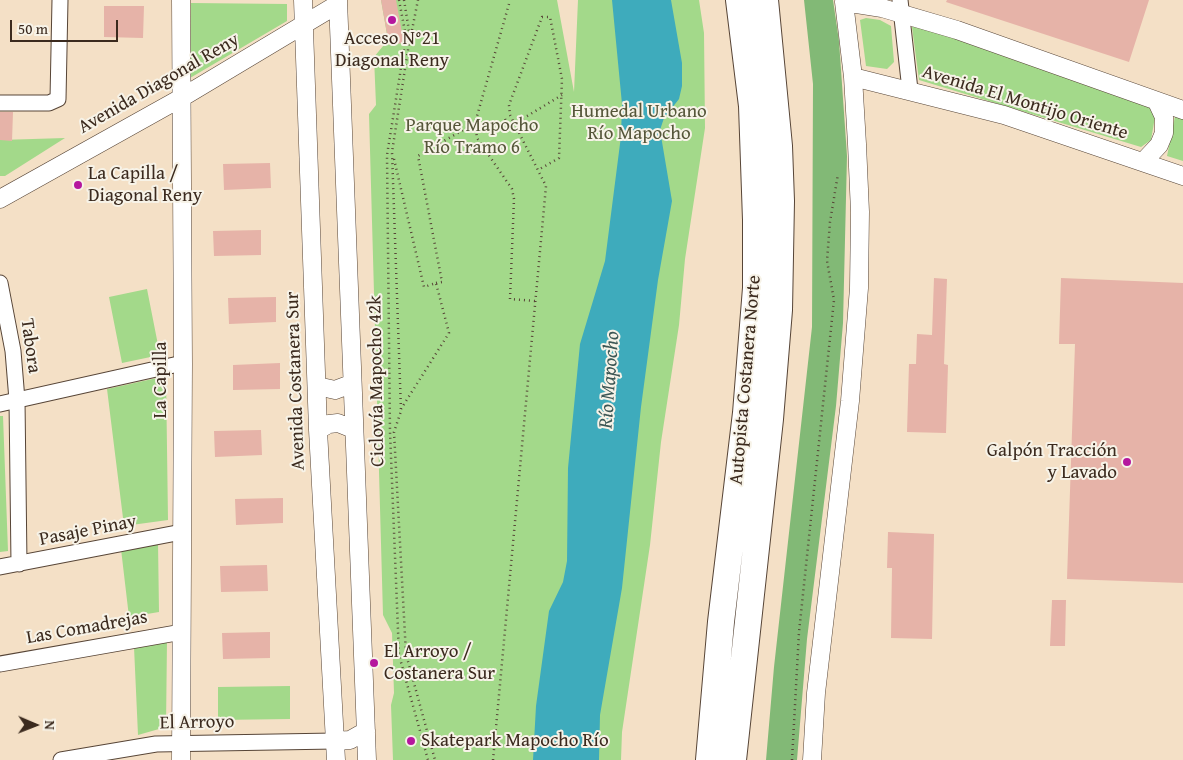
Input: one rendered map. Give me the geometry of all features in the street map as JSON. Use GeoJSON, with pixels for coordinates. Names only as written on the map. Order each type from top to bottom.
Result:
{"type":"FeatureCollection","features":[{"type":"Feature","properties":{"kind":"highway","name":"Autopista Costanera Norte"},"geometry":{"type":"LineString","coordinates":[[709,760],[715,676],[746,412],[756,288],[752,106],[739,0]]}},
{"type":"Feature","properties":{"kind":"highway","name":"Autopista Costanera Norte"},"geometry":{"type":"LineString","coordinates":[[733,760],[770,418],[779,310],[781,255],[779,146],[765,0]]}},
{"type":"Feature","properties":{"kind":"street"},"geometry":{"type":"LineString","coordinates":[[0,103],[49,103],[56,101],[59,95],[60,0]]}},
{"type":"Feature","properties":{"kind":"street","name":"La Capilla"},"geometry":{"type":"LineString","coordinates":[[181,0],[183,363],[181,751]]}},
{"type":"Feature","properties":{"kind":"street","name":"Avenida Costanera Sur"},"geometry":{"type":"LineString","coordinates":[[303,0],[318,430],[336,760]]}},
{"type":"Feature","properties":{"kind":"street"},"geometry":{"type":"LineString","coordinates":[[335,1],[367,760]]}},
{"type":"Feature","properties":{"kind":"street","name":"Avenida Diagonal Reny"},"geometry":{"type":"LineString","coordinates":[[4,196],[181,98],[304,26],[335,1]]}},
{"type":"Feature","properties":{"kind":"street"},"geometry":{"type":"LineString","coordinates":[[812,760],[816,693],[850,401],[859,288],[860,212],[853,77],[844,1],[902,7],[973,36],[1183,110]]}},
{"type":"Feature","properties":{"kind":"street"},"geometry":{"type":"LineString","coordinates":[[902,7],[910,90]]}},
{"type":"Feature","properties":{"kind":"street","name":"Avenida El Montijo Oriente"},"geometry":{"type":"LineString","coordinates":[[853,77],[1004,115],[1183,176]]}},
{"type":"Feature","properties":{"kind":"street"},"geometry":{"type":"LineString","coordinates":[[1144,162],[1155,152],[1164,133],[1164,117],[1157,102]]}},
{"type":"Feature","properties":{"kind":"street","name":"Tabora"},"geometry":{"type":"LineString","coordinates":[[0,283],[13,351],[17,400],[19,564]]}},
{"type":"Feature","properties":{"kind":"street"},"geometry":{"type":"LineString","coordinates":[[0,404],[183,363]]}},
{"type":"Feature","properties":{"kind":"street"},"geometry":{"type":"LineString","coordinates":[[317,386],[334,390],[351,384]]}},
{"type":"Feature","properties":{"kind":"street"},"geometry":{"type":"LineString","coordinates":[[318,430],[329,424],[338,423],[353,430]]}},
{"type":"Feature","properties":{"kind":"street","name":"Pasaje Pinay"},"geometry":{"type":"LineString","coordinates":[[0,567],[182,532]]}},
{"type":"Feature","properties":{"kind":"street","name":"Las Comadrejas"},"geometry":{"type":"LineString","coordinates":[[0,664],[182,632]]}},
{"type":"Feature","properties":{"kind":"street"},"geometry":{"type":"LineString","coordinates":[[335,741],[353,739],[366,732]]}},
{"type":"Feature","properties":{"kind":"street","name":"El Arroyo"},"geometry":{"type":"LineString","coordinates":[[61,760],[138,746],[181,751],[335,741]]}},
{"type":"Feature","properties":{"kind":"path","name":"Ciclovía Mapocho 42k"},"geometry":{"type":"LineString","coordinates":[[400,0],[406,37],[387,155],[390,432],[400,654],[428,760]]}},
{"type":"Feature","properties":{"kind":"path"},"geometry":{"type":"LineString","coordinates":[[404,0],[410,37]]}},
{"type":"Feature","properties":{"kind":"path"},"geometry":{"type":"LineString","coordinates":[[401,411],[392,152],[410,37],[418,0]]}},
{"type":"Feature","properties":{"kind":"path"},"geometry":{"type":"LineString","coordinates":[[509,4],[475,123],[477,138],[512,189],[514,199],[510,299],[535,301]]}},
{"type":"Feature","properties":{"kind":"path"},"geometry":{"type":"LineString","coordinates":[[493,760],[546,186],[510,115],[509,105],[542,17],[550,17],[562,79],[559,158],[538,170]]}},
{"type":"Feature","properties":{"kind":"path"},"geometry":{"type":"LineString","coordinates":[[504,119],[509,127],[562,95]]}},
{"type":"Feature","properties":{"kind":"path"},"geometry":{"type":"LineString","coordinates":[[392,152],[424,287],[442,282],[418,156],[475,123]]}},
{"type":"Feature","properties":{"kind":"path"},"geometry":{"type":"LineString","coordinates":[[792,760],[800,632],[834,300],[827,261],[830,222],[838,174]]}},
{"type":"Feature","properties":{"kind":"path"},"geometry":{"type":"LineString","coordinates":[[435,760],[406,654],[394,432],[401,411],[449,333],[436,283]]}},
{"type":"Feature","properties":{"kind":"green space"},"geometry":{"type":"Polygon","coordinates":[[[381,0],[557,0],[574,92],[578,0],[699,0],[704,33],[705,128],[685,259],[679,325],[661,442],[650,545],[622,732],[621,760],[393,760],[391,705],[394,693],[392,633],[383,615],[369,114],[376,105],[374,57],[388,40],[381,0]]]}},
{"type":"Feature","properties":{"kind":"green space"},"geometry":{"type":"Polygon","coordinates":[[[804,0],[833,0],[839,41],[847,156],[843,323],[836,406],[807,639],[797,760],[766,760],[774,667],[812,327],[813,84],[804,0]]]}},
{"type":"Feature","properties":{"kind":"green space"},"geometry":{"type":"Polygon","coordinates":[[[191,3],[287,4],[287,21],[190,78],[191,3]]]}},
{"type":"Feature","properties":{"kind":"green space"},"geometry":{"type":"Polygon","coordinates":[[[866,18],[880,20],[891,26],[894,62],[887,69],[866,66],[860,20],[866,18]]]}},
{"type":"Feature","properties":{"kind":"green space"},"geometry":{"type":"Polygon","coordinates":[[[912,27],[923,27],[1154,105],[1156,111],[1151,140],[1141,147],[919,80],[912,27]]]}},
{"type":"Feature","properties":{"kind":"green space"},"geometry":{"type":"Polygon","coordinates":[[[1175,116],[1183,119],[1183,161],[1167,156],[1175,116]]]}},
{"type":"Feature","properties":{"kind":"green space"},"geometry":{"type":"Polygon","coordinates":[[[65,138],[5,176],[0,176],[0,140],[65,138]]]}},
{"type":"Feature","properties":{"kind":"green space"},"geometry":{"type":"Polygon","coordinates":[[[147,289],[160,355],[122,363],[109,297],[147,289]]]}},
{"type":"Feature","properties":{"kind":"green space"},"geometry":{"type":"Polygon","coordinates":[[[166,376],[168,520],[124,526],[107,389],[166,376]]]}},
{"type":"Feature","properties":{"kind":"green space"},"geometry":{"type":"Polygon","coordinates":[[[0,416],[3,416],[8,551],[0,552],[0,416]]]}},
{"type":"Feature","properties":{"kind":"green space"},"geometry":{"type":"Polygon","coordinates":[[[158,542],[159,612],[129,617],[121,549],[158,542]]]}},
{"type":"Feature","properties":{"kind":"green space"},"geometry":{"type":"Polygon","coordinates":[[[167,640],[166,727],[138,735],[134,647],[167,640]]]}},
{"type":"Feature","properties":{"kind":"green space"},"geometry":{"type":"Polygon","coordinates":[[[290,686],[290,719],[218,720],[218,687],[290,686]]]}},
{"type":"Feature","properties":{"kind":"water","name":"Río Mapocho"},"geometry":{"type":"Polygon","coordinates":[[[612,0],[671,0],[682,63],[682,86],[679,99],[664,118],[660,130],[672,201],[658,280],[641,407],[622,588],[600,715],[599,760],[533,760],[536,706],[549,611],[563,582],[567,561],[568,468],[580,344],[605,261],[621,136],[622,104],[612,0]]]}},
{"type":"Feature","properties":{"kind":"building","name":"Acceso N°21 Diagonal Reny"},"geometry":{"type":"Polygon","coordinates":[[[381,0],[396,0],[404,43],[389,45],[381,0]]]}},
{"type":"Feature","properties":{"kind":"building"},"geometry":{"type":"Polygon","coordinates":[[[947,0],[1149,0],[1129,62],[946,2],[947,0]]]}},
{"type":"Feature","properties":{"kind":"building"},"geometry":{"type":"Polygon","coordinates":[[[104,6],[144,6],[143,38],[104,37],[104,6]]]}},
{"type":"Feature","properties":{"kind":"building"},"geometry":{"type":"Polygon","coordinates":[[[0,112],[13,112],[12,141],[0,140],[0,112]]]}},
{"type":"Feature","properties":{"kind":"building"},"geometry":{"type":"Polygon","coordinates":[[[270,163],[271,188],[224,190],[223,164],[270,163]]]}},
{"type":"Feature","properties":{"kind":"building"},"geometry":{"type":"Polygon","coordinates":[[[261,230],[261,255],[214,256],[213,231],[261,230]]]}},
{"type":"Feature","properties":{"kind":"building"},"geometry":{"type":"Polygon","coordinates":[[[934,278],[947,279],[944,364],[948,365],[946,433],[907,432],[909,364],[916,364],[917,334],[932,335],[934,278]]]}},
{"type":"Feature","properties":{"kind":"building","name":"Galpón Tracción y Lavado"},"geometry":{"type":"Polygon","coordinates":[[[1061,278],[1183,283],[1183,583],[1067,579],[1075,344],[1059,344],[1061,278]]]}},
{"type":"Feature","properties":{"kind":"building"},"geometry":{"type":"Polygon","coordinates":[[[276,297],[276,322],[229,324],[228,298],[276,297]]]}},
{"type":"Feature","properties":{"kind":"building"},"geometry":{"type":"Polygon","coordinates":[[[280,363],[280,389],[233,390],[233,365],[280,363]]]}},
{"type":"Feature","properties":{"kind":"building"},"geometry":{"type":"Polygon","coordinates":[[[261,430],[262,455],[215,457],[214,431],[261,430]]]}},
{"type":"Feature","properties":{"kind":"building"},"geometry":{"type":"Polygon","coordinates":[[[283,498],[283,523],[236,525],[235,499],[283,498]]]}},
{"type":"Feature","properties":{"kind":"building"},"geometry":{"type":"Polygon","coordinates":[[[888,532],[934,534],[932,639],[891,638],[892,568],[887,568],[888,532]]]}},
{"type":"Feature","properties":{"kind":"building"},"geometry":{"type":"Polygon","coordinates":[[[267,565],[268,591],[221,592],[220,566],[267,565]]]}},
{"type":"Feature","properties":{"kind":"building"},"geometry":{"type":"Polygon","coordinates":[[[1052,600],[1066,600],[1065,646],[1050,646],[1052,600]]]}},
{"type":"Feature","properties":{"kind":"building"},"geometry":{"type":"Polygon","coordinates":[[[270,632],[270,658],[223,659],[222,633],[270,632]]]}},
{"type":"Feature","properties":{"kind":"place","name":"Acceso N°21 Diagonal Reny"},"geometry":{"type":"Point","coordinates":[392,20]}},
{"type":"Feature","properties":{"kind":"place","name":"La Capilla / Diagonal Reny"},"geometry":{"type":"Point","coordinates":[78,185]}},
{"type":"Feature","properties":{"kind":"place","name":"Galpón Tracción y Lavado"},"geometry":{"type":"Point","coordinates":[1127,462]}},
{"type":"Feature","properties":{"kind":"place","name":"El Arroyo / Costanera Sur"},"geometry":{"type":"Point","coordinates":[374,663]}},
{"type":"Feature","properties":{"kind":"place","name":"Skatepark Mapocho Río"},"geometry":{"type":"Point","coordinates":[411,741]}},
{"type":"Feature","properties":{"kind":"park label","name":"Humedal Urbano Río Mapocho"},"geometry":{"type":"Point","coordinates":[639,123]}},
{"type":"Feature","properties":{"kind":"park label","name":"Parque Mapocho Río Tramo 6"},"geometry":{"type":"Point","coordinates":[472,137]}}]}
